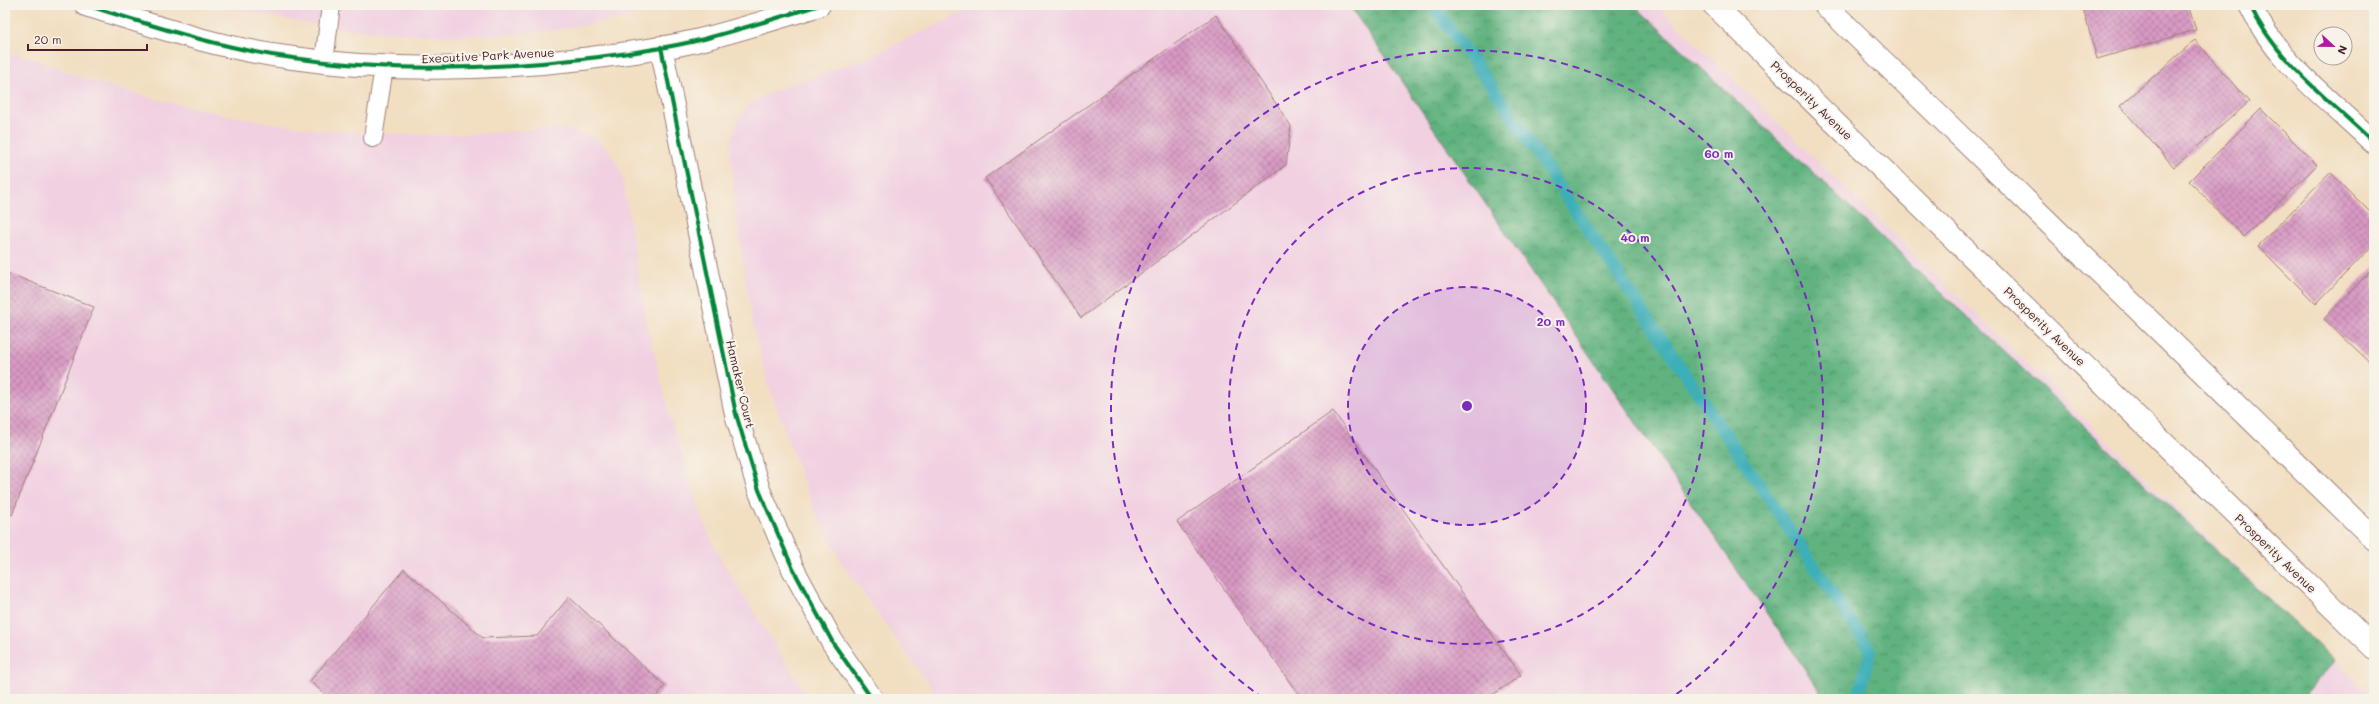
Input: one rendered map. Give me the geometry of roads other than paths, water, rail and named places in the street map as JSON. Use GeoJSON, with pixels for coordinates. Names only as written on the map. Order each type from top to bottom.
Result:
{"type":"FeatureCollection","features":[{"type":"Feature","properties":{"kind":"main road","name":"Executive Park Avenue"},"geometry":{"type":"LineString","coordinates":[[86,5],[168,31],[292,58],[384,67],[446,69],[551,62],[661,47],[703,39],[819,5]]}},
{"type":"Feature","properties":{"kind":"main road","name":"Prosperity Avenue"},"geometry":{"type":"LineString","coordinates":[[1714,5],[2374,648]]}},
{"type":"Feature","properties":{"kind":"main road"},"geometry":{"type":"LineString","coordinates":[[1825,5],[2374,539]]}},
{"type":"Feature","properties":{"kind":"main road"},"geometry":{"type":"LineString","coordinates":[[2250,5],[2256,18],[2290,66],[2374,143]]}},
{"type":"Feature","properties":{"kind":"main road","name":"Hamaker Court"},"geometry":{"type":"LineString","coordinates":[[661,47],[736,414],[759,490],[793,569],[833,643],[872,699]]}},
{"type":"Feature","properties":{"kind":"lane"},"geometry":{"type":"LineString","coordinates":[[324,62],[331,5]]}},
{"type":"Feature","properties":{"kind":"lane"},"geometry":{"type":"LineString","coordinates":[[373,138],[384,67]]}},
{"type":"Feature","properties":{"kind":"waterway"},"geometry":{"type":"LineString","coordinates":[[1432,5],[1491,85],[1871,651],[1857,699]]}}]}
